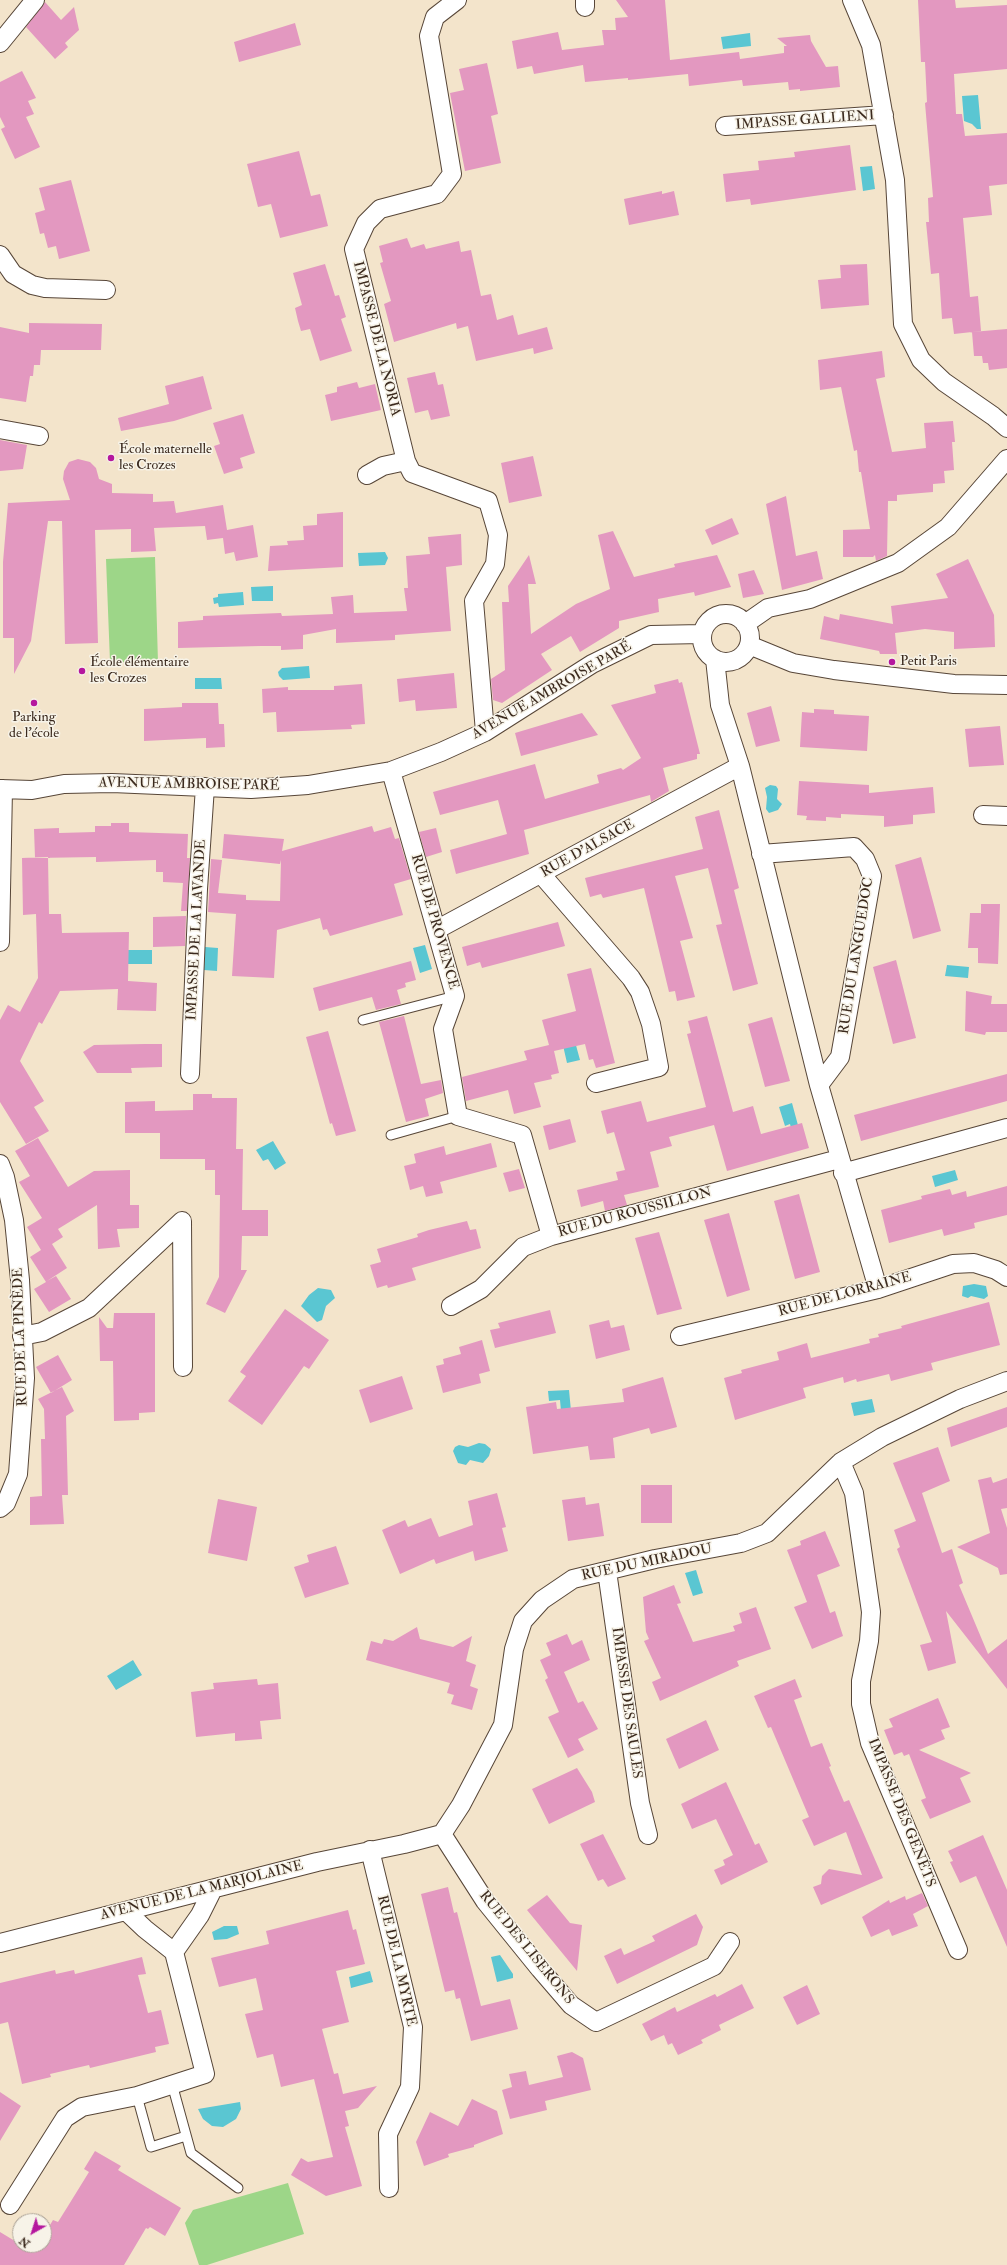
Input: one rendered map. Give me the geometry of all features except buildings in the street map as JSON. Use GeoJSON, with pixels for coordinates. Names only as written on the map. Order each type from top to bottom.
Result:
{"type":"FeatureCollection","features":[{"type":"Feature","properties":{"kind":"street"},"geometry":{"type":"LineString","coordinates":[[0,43],[35,0]]}},
{"type":"Feature","properties":{"kind":"street","name":"IMPASSE DE LA NORIA"},"geometry":{"type":"LineString","coordinates":[[406,461],[354,249],[366,223],[380,209],[437,194],[452,174],[429,36],[435,17],[457,0]]}},
{"type":"Feature","properties":{"kind":"street"},"geometry":{"type":"LineString","coordinates":[[852,0],[871,45],[895,180],[903,324],[921,360],[944,382],[994,416],[1007,428]]}},
{"type":"Feature","properties":{"kind":"street","name":"IMPASSE GALLIENI"},"geometry":{"type":"LineString","coordinates":[[725,126],[884,115]]}},
{"type":"Feature","properties":{"kind":"street"},"geometry":{"type":"LineString","coordinates":[[0,255],[13,274],[32,285],[45,288],[106,290]]}},
{"type":"Feature","properties":{"kind":"street"},"geometry":{"type":"LineString","coordinates":[[0,429],[39,436]]}},
{"type":"Feature","properties":{"kind":"street"},"geometry":{"type":"LineString","coordinates":[[745,624],[768,608],[810,599],[898,563],[918,550],[948,526],[1007,459]]}},
{"type":"Feature","properties":{"kind":"street"},"geometry":{"type":"LineString","coordinates":[[367,475],[383,466],[406,461],[412,473],[488,501],[498,536],[495,564],[474,601],[485,732]]}},
{"type":"Feature","properties":{"kind":"street"},"geometry":{"type":"LineString","coordinates":[[732,615],[745,624],[750,638],[749,645],[746,652],[736,661],[721,662],[715,660],[705,649],[702,634],[710,621],[716,616],[732,615]]}},
{"type":"Feature","properties":{"kind":"street","name":"AVENUE AMBROISE PARÉ"},"geometry":{"type":"LineString","coordinates":[[1,789],[32,790],[64,784],[112,783],[251,789],[308,785],[391,771],[441,752],[508,720],[592,664],[651,634],[702,634]]}},
{"type":"Feature","properties":{"kind":"street"},"geometry":{"type":"LineString","coordinates":[[749,645],[793,663],[834,670],[954,684],[1007,685]]}},
{"type":"Feature","properties":{"kind":"street"},"geometry":{"type":"LineString","coordinates":[[715,660],[720,705],[740,766],[819,1085],[841,1166],[878,1289]]}},
{"type":"Feature","properties":{"kind":"street","name":"RUE D'ALSACE"},"geometry":{"type":"LineString","coordinates":[[436,930],[740,766]]}},
{"type":"Feature","properties":{"kind":"street","name":"RUE DE PROVENCE"},"geometry":{"type":"LineString","coordinates":[[391,771],[455,996],[443,1029],[458,1116]]}},
{"type":"Feature","properties":{"kind":"street","name":"IMPASSE DE LA LAVANDE"},"geometry":{"type":"LineString","coordinates":[[190,1074],[198,889],[205,787]]}},
{"type":"Feature","properties":{"kind":"street"},"geometry":{"type":"LineString","coordinates":[[0,942],[1,789]]}},
{"type":"Feature","properties":{"kind":"street"},"geometry":{"type":"LineString","coordinates":[[983,815],[1007,816]]}},
{"type":"Feature","properties":{"kind":"street","name":"RUE DU LANGUEDOC"},"geometry":{"type":"LineString","coordinates":[[761,854],[854,847],[865,859],[872,876],[840,1057],[819,1085]]}},
{"type":"Feature","properties":{"kind":"street"},"geometry":{"type":"LineString","coordinates":[[541,874],[631,978],[640,992],[651,1024],[659,1067],[596,1083]]}},
{"type":"Feature","properties":{"kind":"street"},"geometry":{"type":"LineString","coordinates":[[458,1116],[522,1135],[551,1236]]}},
{"type":"Feature","properties":{"kind":"street","name":"RUE DU ROUSSILLON"},"geometry":{"type":"LineString","coordinates":[[451,1306],[481,1289],[523,1247],[551,1236],[841,1166],[1007,1128]]}},
{"type":"Feature","properties":{"kind":"street","name":"RUE DE LA PINÈDE"},"geometry":{"type":"LineString","coordinates":[[0,1164],[5,1177],[14,1220],[20,1280],[25,1378],[18,1474],[6,1503],[0,1508]]}},
{"type":"Feature","properties":{"kind":"street"},"geometry":{"type":"LineString","coordinates":[[22,1336],[42,1332],[89,1308],[182,1221],[183,1367]]}},
{"type":"Feature","properties":{"kind":"street","name":"RUE DE LORRAINE"},"geometry":{"type":"LineString","coordinates":[[680,1336],[878,1289],[953,1264],[974,1262],[996,1270],[1007,1277]]}},
{"type":"Feature","properties":{"kind":"street","name":"RUE DU MIRADOU"},"geometry":{"type":"LineString","coordinates":[[442,1834],[461,1805],[503,1726],[514,1649],[523,1622],[542,1600],[573,1579],[655,1559],[741,1543],[767,1532],[841,1462],[889,1433],[960,1399],[1007,1381]]}},
{"type":"Feature","properties":{"kind":"street","name":"IMPASSE DES GENÊTS"},"geometry":{"type":"LineString","coordinates":[[841,1462],[854,1493],[871,1612],[869,1641],[861,1680],[861,1704],[870,1743],[958,1950]]}},
{"type":"Feature","properties":{"kind":"street","name":"IMPASSE DES SAULES"},"geometry":{"type":"LineString","coordinates":[[607,1571],[640,1803],[648,1835]]}},
{"type":"Feature","properties":{"kind":"street","name":"AVENUE DE LA MARJOLAINE"},"geometry":{"type":"LineString","coordinates":[[0,1943],[370,1850],[404,1844],[442,1834]]}},
{"type":"Feature","properties":{"kind":"street","name":"RUE DES LISERONS"},"geometry":{"type":"LineString","coordinates":[[442,1834],[485,1901],[540,1969],[571,2005],[596,2022],[714,1966],[730,1942]]}},
{"type":"Feature","properties":{"kind":"street","name":"RUE DE LA MYRTE"},"geometry":{"type":"LineString","coordinates":[[370,1850],[413,2027],[410,2087],[388,2134],[387,2176],[389,2188]]}},
{"type":"Feature","properties":{"kind":"street"},"geometry":{"type":"LineString","coordinates":[[174,1952],[200,1915],[213,1889]]}},
{"type":"Feature","properties":{"kind":"street"},"geometry":{"type":"LineString","coordinates":[[10,2205],[65,2118],[82,2107],[137,2096],[205,2074],[174,1952],[145,1930],[126,1911]]}},
{"type":"Feature","properties":{"kind":"lane"},"geometry":{"type":"LineString","coordinates":[[362,1020],[455,996]]}},
{"type":"Feature","properties":{"kind":"lane"},"geometry":{"type":"LineString","coordinates":[[391,1135],[458,1116]]}},
{"type":"Feature","properties":{"kind":"lane"},"geometry":{"type":"LineString","coordinates":[[172,2084],[191,2153],[238,2188]]}},
{"type":"Feature","properties":{"kind":"lane"},"geometry":{"type":"LineString","coordinates":[[137,2096],[151,2146],[186,2136]]}},
{"type":"Feature","properties":{"kind":"green space"},"geometry":{"type":"Polygon","coordinates":[[[155,557],[158,663],[110,662],[106,559],[155,557]]]}},
{"type":"Feature","properties":{"kind":"green space"},"geometry":{"type":"Polygon","coordinates":[[[288,2183],[304,2234],[207,2265],[199,2265],[185,2223],[193,2210],[288,2183]]]}},
{"type":"Feature","properties":{"kind":"water"},"geometry":{"type":"Polygon","coordinates":[[[750,33],[751,46],[723,49],[721,37],[750,33]]]}},
{"type":"Feature","properties":{"kind":"water"},"geometry":{"type":"Polygon","coordinates":[[[978,95],[981,129],[977,129],[972,124],[964,121],[962,96],[978,95]]]}},
{"type":"Feature","properties":{"kind":"water"},"geometry":{"type":"Polygon","coordinates":[[[872,166],[875,189],[863,191],[860,167],[872,166]]]}},
{"type":"Feature","properties":{"kind":"water"},"geometry":{"type":"Polygon","coordinates":[[[385,552],[388,558],[385,565],[359,566],[358,553],[385,552]]]}},
{"type":"Feature","properties":{"kind":"water"},"geometry":{"type":"Polygon","coordinates":[[[273,586],[273,601],[252,601],[251,587],[273,586]]]}},
{"type":"Feature","properties":{"kind":"water"},"geometry":{"type":"Polygon","coordinates":[[[243,592],[244,605],[219,607],[218,603],[214,604],[213,598],[218,597],[218,594],[243,592]]]}},
{"type":"Feature","properties":{"kind":"water"},"geometry":{"type":"Polygon","coordinates":[[[309,666],[310,678],[283,680],[279,676],[278,672],[282,668],[309,666]]]}},
{"type":"Feature","properties":{"kind":"water"},"geometry":{"type":"Polygon","coordinates":[[[195,678],[221,678],[222,689],[195,689],[195,678]]]}},
{"type":"Feature","properties":{"kind":"water"},"geometry":{"type":"Polygon","coordinates":[[[770,785],[776,786],[778,789],[777,799],[782,804],[778,810],[769,813],[766,809],[767,797],[765,788],[770,785]]]}},
{"type":"Feature","properties":{"kind":"water"},"geometry":{"type":"Polygon","coordinates":[[[425,945],[432,969],[420,973],[413,948],[425,945]]]}},
{"type":"Feature","properties":{"kind":"water"},"geometry":{"type":"Polygon","coordinates":[[[205,947],[218,948],[217,971],[204,970],[205,947]]]}},
{"type":"Feature","properties":{"kind":"water"},"geometry":{"type":"Polygon","coordinates":[[[120,950],[152,950],[152,964],[120,964],[120,950]]]}},
{"type":"Feature","properties":{"kind":"water"},"geometry":{"type":"Polygon","coordinates":[[[947,965],[969,967],[968,978],[945,976],[947,965]]]}},
{"type":"Feature","properties":{"kind":"water"},"geometry":{"type":"Polygon","coordinates":[[[574,1038],[580,1060],[567,1063],[562,1041],[574,1038]]]}},
{"type":"Feature","properties":{"kind":"water"},"geometry":{"type":"Polygon","coordinates":[[[792,1103],[799,1129],[792,1131],[790,1124],[785,1126],[779,1107],[792,1103]]]}},
{"type":"Feature","properties":{"kind":"water"},"geometry":{"type":"Polygon","coordinates":[[[273,1141],[286,1163],[275,1170],[268,1159],[263,1161],[256,1150],[273,1141]]]}},
{"type":"Feature","properties":{"kind":"water"},"geometry":{"type":"Polygon","coordinates":[[[955,1170],[958,1180],[935,1187],[932,1176],[955,1170]]]}},
{"type":"Feature","properties":{"kind":"water"},"geometry":{"type":"Polygon","coordinates":[[[974,1284],[986,1286],[988,1296],[984,1299],[971,1296],[968,1298],[962,1296],[963,1286],[974,1284]]]}},
{"type":"Feature","properties":{"kind":"water"},"geometry":{"type":"Polygon","coordinates":[[[318,1288],[331,1290],[335,1298],[326,1306],[322,1320],[317,1322],[301,1306],[309,1295],[318,1288]]]}},
{"type":"Feature","properties":{"kind":"water"},"geometry":{"type":"Polygon","coordinates":[[[569,1390],[571,1411],[561,1411],[560,1400],[549,1401],[548,1391],[569,1390]]]}},
{"type":"Feature","properties":{"kind":"water"},"geometry":{"type":"Polygon","coordinates":[[[872,1399],[875,1412],[854,1416],[851,1403],[872,1399]]]}},
{"type":"Feature","properties":{"kind":"water"},"geometry":{"type":"Polygon","coordinates":[[[479,1443],[485,1444],[491,1449],[489,1456],[483,1463],[470,1460],[466,1465],[458,1463],[453,1451],[455,1447],[459,1445],[468,1447],[479,1443]]]}},
{"type":"Feature","properties":{"kind":"water"},"geometry":{"type":"Polygon","coordinates":[[[696,1570],[703,1593],[693,1596],[685,1573],[696,1570]]]}},
{"type":"Feature","properties":{"kind":"water"},"geometry":{"type":"Polygon","coordinates":[[[133,1660],[142,1675],[116,1690],[107,1676],[133,1660]]]}},
{"type":"Feature","properties":{"kind":"water"},"geometry":{"type":"Polygon","coordinates":[[[224,1926],[237,1926],[239,1934],[227,1939],[214,1940],[212,1932],[224,1926]]]}},
{"type":"Feature","properties":{"kind":"water"},"geometry":{"type":"Polygon","coordinates":[[[500,1955],[513,1974],[513,1978],[497,1982],[491,1957],[500,1955]]]}},
{"type":"Feature","properties":{"kind":"water"},"geometry":{"type":"Polygon","coordinates":[[[370,1971],[373,1982],[351,1988],[349,1977],[370,1971]]]}},
{"type":"Feature","properties":{"kind":"water"},"geometry":{"type":"Polygon","coordinates":[[[240,2102],[241,2109],[236,2119],[223,2127],[212,2126],[203,2119],[198,2109],[240,2102]]]}},
{"type":"Feature","properties":{"kind":"place","name":"École maternelle les Crozes"},"geometry":{"type":"Point","coordinates":[111,458]}},
{"type":"Feature","properties":{"kind":"place","name":"Petit Paris"},"geometry":{"type":"Point","coordinates":[892,662]}},
{"type":"Feature","properties":{"kind":"place","name":"École élémentaire les Crozes"},"geometry":{"type":"Point","coordinates":[82,671]}},
{"type":"Feature","properties":{"kind":"place","name":"Parking de l'école"},"geometry":{"type":"Point","coordinates":[34,703]}}]}
